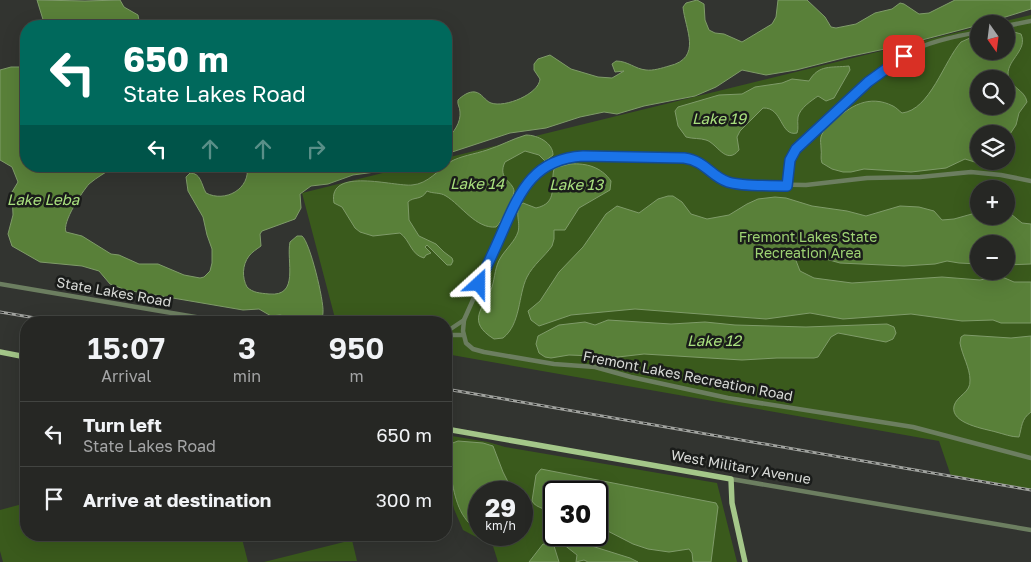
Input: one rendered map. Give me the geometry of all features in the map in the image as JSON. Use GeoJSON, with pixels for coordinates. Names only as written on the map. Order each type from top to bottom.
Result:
{"type":"FeatureCollection","features":[{"type":"Feature","properties":{"kind":"main road"},"geometry":{"type":"LineString","coordinates":[[0,352],[20,356]]}},
{"type":"Feature","properties":{"kind":"main road","name":"West Military Avenue"},"geometry":{"type":"LineString","coordinates":[[452,430],[731,478]]}},
{"type":"Feature","properties":{"kind":"main road"},"geometry":{"type":"LineString","coordinates":[[731,478],[732,503],[745,562]]}},
{"type":"Feature","properties":{"kind":"street"},"geometry":{"type":"LineString","coordinates":[[1015,24],[1031,21]]}},
{"type":"Feature","properties":{"kind":"street"},"geometry":{"type":"LineString","coordinates":[[787,186],[789,164],[793,154],[874,77],[921,47],[970,34]]}},
{"type":"Feature","properties":{"kind":"street"},"geometry":{"type":"LineString","coordinates":[[452,334],[463,335],[464,320],[521,192],[536,174],[555,162],[576,156],[684,158],[699,162],[730,183],[787,186],[867,178],[920,177],[971,172],[1001,174],[1031,181]]}},
{"type":"Feature","properties":{"kind":"street","name":"State Lakes Road"},"geometry":{"type":"LineString","coordinates":[[0,284],[189,316]]}},
{"type":"Feature","properties":{"kind":"street"},"geometry":{"type":"LineString","coordinates":[[452,329],[464,320]]}},
{"type":"Feature","properties":{"kind":"street","name":"Fremont Lakes Recreation Road"},"geometry":{"type":"LineString","coordinates":[[463,335],[467,345],[478,351],[554,364],[595,367],[631,377],[728,398],[893,423],[949,435],[1031,458]]}},
{"type":"Feature","properties":{"kind":"street","name":"West Military Avenue"},"geometry":{"type":"LineString","coordinates":[[731,478],[1031,530]]}},
{"type":"Feature","properties":{"kind":"green space","name":"Fremont Lakes State Recreation Area"},"geometry":{"type":"Polygon","coordinates":[[[1031,15],[1031,490],[951,476],[939,441],[452,355],[452,316],[334,316],[302,193],[387,172],[452,172],[452,157],[970,29],[970,60],[1015,60],[1015,19],[1031,15]]]}},
{"type":"Feature","properties":{"kind":"green space"},"geometry":{"type":"Polygon","coordinates":[[[452,436],[505,447],[717,483],[737,562],[498,562],[493,546],[533,546],[533,481],[468,481],[468,533],[463,530],[452,500],[452,436]]]}},
{"type":"Feature","properties":{"kind":"green space"},"geometry":{"type":"Polygon","coordinates":[[[20,505],[20,541],[243,541],[248,562],[3,562],[0,551],[0,510],[20,505]]]}},
{"type":"Feature","properties":{"kind":"green space"},"geometry":{"type":"Polygon","coordinates":[[[348,541],[352,541],[357,561],[264,562],[348,541]]]}},
{"type":"Feature","properties":{"kind":"water"},"geometry":{"type":"Polygon","coordinates":[[[37,0],[120,0],[124,7],[138,15],[139,20],[43,20],[37,0]]]}},
{"type":"Feature","properties":{"kind":"water"},"geometry":{"type":"Polygon","coordinates":[[[697,0],[704,4],[705,20],[709,30],[742,42],[772,24],[776,17],[778,0],[807,0],[825,17],[831,27],[836,28],[856,24],[875,13],[892,9],[900,3],[919,14],[929,13],[955,0],[1031,0],[1031,9],[1012,15],[970,15],[970,27],[796,70],[766,75],[742,70],[716,87],[695,96],[644,106],[617,114],[604,112],[580,117],[546,128],[510,133],[452,152],[452,134],[458,123],[460,112],[458,100],[466,94],[473,92],[480,94],[491,103],[497,104],[512,102],[528,95],[538,85],[540,79],[534,70],[534,64],[538,59],[550,55],[571,69],[598,77],[612,78],[624,71],[615,72],[612,64],[616,61],[649,70],[655,70],[679,62],[686,56],[689,50],[683,7],[686,3],[697,0]]]}},
{"type":"Feature","properties":{"kind":"water"},"geometry":{"type":"Polygon","coordinates":[[[1015,32],[1021,34],[1022,45],[1015,58],[1015,32]]]}},
{"type":"Feature","properties":{"kind":"water"},"geometry":{"type":"Polygon","coordinates":[[[970,38],[970,60],[1014,60],[1009,70],[970,70],[970,115],[1015,115],[1015,86],[1026,98],[1027,102],[1019,113],[1015,126],[970,125],[970,161],[965,159],[946,168],[911,172],[864,169],[843,172],[832,169],[822,163],[821,137],[824,130],[846,111],[868,102],[884,103],[893,106],[902,113],[912,110],[921,103],[936,84],[961,42],[970,38]]]}},
{"type":"Feature","properties":{"kind":"water","name":"Lake 19"},"geometry":{"type":"Polygon","coordinates":[[[849,66],[850,70],[834,98],[826,101],[818,96],[801,111],[798,117],[797,133],[787,131],[774,112],[763,108],[740,131],[737,137],[739,150],[730,156],[706,140],[686,137],[678,126],[675,111],[678,107],[719,95],[742,94],[755,87],[782,83],[792,79],[809,81],[821,69],[849,66]]]}},
{"type":"Feature","properties":{"kind":"water","name":"Lake Leba"},"geometry":{"type":"Polygon","coordinates":[[[20,67],[20,172],[106,172],[89,184],[78,200],[67,221],[66,232],[82,236],[111,254],[119,255],[139,264],[158,264],[184,275],[200,278],[210,271],[212,249],[203,217],[188,191],[186,177],[190,173],[194,173],[199,177],[206,193],[213,196],[221,196],[235,192],[241,187],[247,172],[375,172],[353,175],[328,184],[311,186],[300,194],[301,208],[295,219],[262,231],[260,234],[261,246],[252,253],[245,263],[243,272],[247,287],[257,292],[279,293],[285,290],[290,276],[290,242],[297,236],[302,236],[309,249],[319,285],[323,306],[322,316],[271,316],[259,309],[243,310],[126,290],[110,284],[99,271],[82,266],[40,262],[12,246],[8,234],[13,215],[12,192],[18,182],[12,167],[0,160],[0,70],[20,67]]]}},
{"type":"Feature","properties":{"kind":"water","name":"Lake 14"},"geometry":{"type":"Polygon","coordinates":[[[526,135],[544,140],[548,143],[553,155],[545,161],[539,155],[525,151],[505,162],[503,168],[504,176],[514,191],[507,210],[496,227],[489,227],[475,220],[452,200],[441,194],[427,191],[422,196],[408,202],[409,220],[419,236],[436,244],[452,258],[451,265],[447,265],[427,245],[425,247],[431,253],[424,258],[416,254],[400,233],[373,236],[360,232],[355,228],[342,207],[334,203],[335,192],[341,185],[364,181],[403,185],[418,184],[437,172],[452,172],[452,161],[454,160],[526,135]]]}},
{"type":"Feature","properties":{"kind":"water","name":"Lake 13"},"geometry":{"type":"Polygon","coordinates":[[[570,164],[588,165],[603,172],[611,181],[610,190],[579,208],[565,230],[554,230],[552,246],[532,268],[527,277],[513,325],[503,338],[494,339],[480,326],[479,314],[492,287],[499,260],[518,232],[518,209],[523,203],[536,208],[548,202],[552,193],[554,169],[570,164]]]}},
{"type":"Feature","properties":{"kind":"water"},"geometry":{"type":"Polygon","coordinates":[[[673,196],[682,202],[691,214],[707,219],[729,215],[758,199],[775,197],[866,216],[900,206],[919,207],[934,211],[942,220],[970,215],[970,225],[1015,225],[1015,217],[1022,223],[1031,224],[1031,264],[1015,265],[1015,235],[970,235],[970,264],[947,261],[935,264],[904,266],[840,263],[801,252],[796,254],[795,258],[800,271],[814,278],[852,283],[942,277],[1031,282],[1031,323],[1001,323],[993,320],[962,321],[911,314],[843,319],[810,313],[766,319],[635,309],[571,315],[539,326],[531,320],[528,311],[540,301],[559,272],[583,247],[606,214],[617,206],[639,213],[658,199],[673,196]]]}},
{"type":"Feature","properties":{"kind":"water","name":"Lake 12"},"geometry":{"type":"Polygon","coordinates":[[[608,320],[671,324],[705,322],[735,325],[806,327],[887,324],[894,327],[896,333],[893,339],[886,342],[838,333],[831,337],[818,357],[814,358],[742,360],[644,354],[618,357],[569,355],[551,358],[539,353],[536,344],[538,336],[559,325],[585,322],[595,325],[608,320]]]}},
{"type":"Feature","properties":{"kind":"water"},"geometry":{"type":"Polygon","coordinates":[[[964,335],[1011,338],[1031,336],[1031,412],[1024,420],[1019,437],[970,425],[957,417],[954,412],[956,402],[970,384],[969,371],[960,343],[961,337],[964,335]]]}},
{"type":"Feature","properties":{"kind":"water"},"geometry":{"type":"Polygon","coordinates":[[[458,441],[483,443],[493,446],[508,481],[468,481],[468,521],[459,507],[452,481],[452,443],[458,441]]]}},
{"type":"Feature","properties":{"kind":"water"},"geometry":{"type":"Polygon","coordinates":[[[541,469],[603,481],[543,481],[543,509],[533,502],[536,475],[541,469]]]}},
{"type":"Feature","properties":{"kind":"water"},"geometry":{"type":"Polygon","coordinates":[[[608,482],[716,503],[718,507],[711,562],[693,562],[692,553],[689,549],[669,552],[648,549],[633,544],[608,531],[608,482]]]}},
{"type":"Feature","properties":{"kind":"water"},"geometry":{"type":"Polygon","coordinates":[[[543,544],[543,546],[554,546],[559,562],[529,562],[543,544]]]}},
{"type":"Feature","properties":{"kind":"water"},"geometry":{"type":"Polygon","coordinates":[[[566,546],[592,546],[638,562],[588,562],[584,560],[576,562],[577,555],[566,546]]]}},
{"type":"Feature","properties":{"kind":"railway"},"geometry":{"type":"LineString","coordinates":[[0,312],[24,316]]}},
{"type":"Feature","properties":{"kind":"railway"},"geometry":{"type":"LineString","coordinates":[[452,390],[1031,490]]}},
{"type":"Feature","properties":{"kind":"route"},"geometry":{"type":"LineString","coordinates":[[479,284],[521,192],[532,178],[555,162],[576,156],[601,155],[684,158],[699,162],[730,183],[787,186],[790,160],[796,149],[868,82],[904,56]]}}]}
